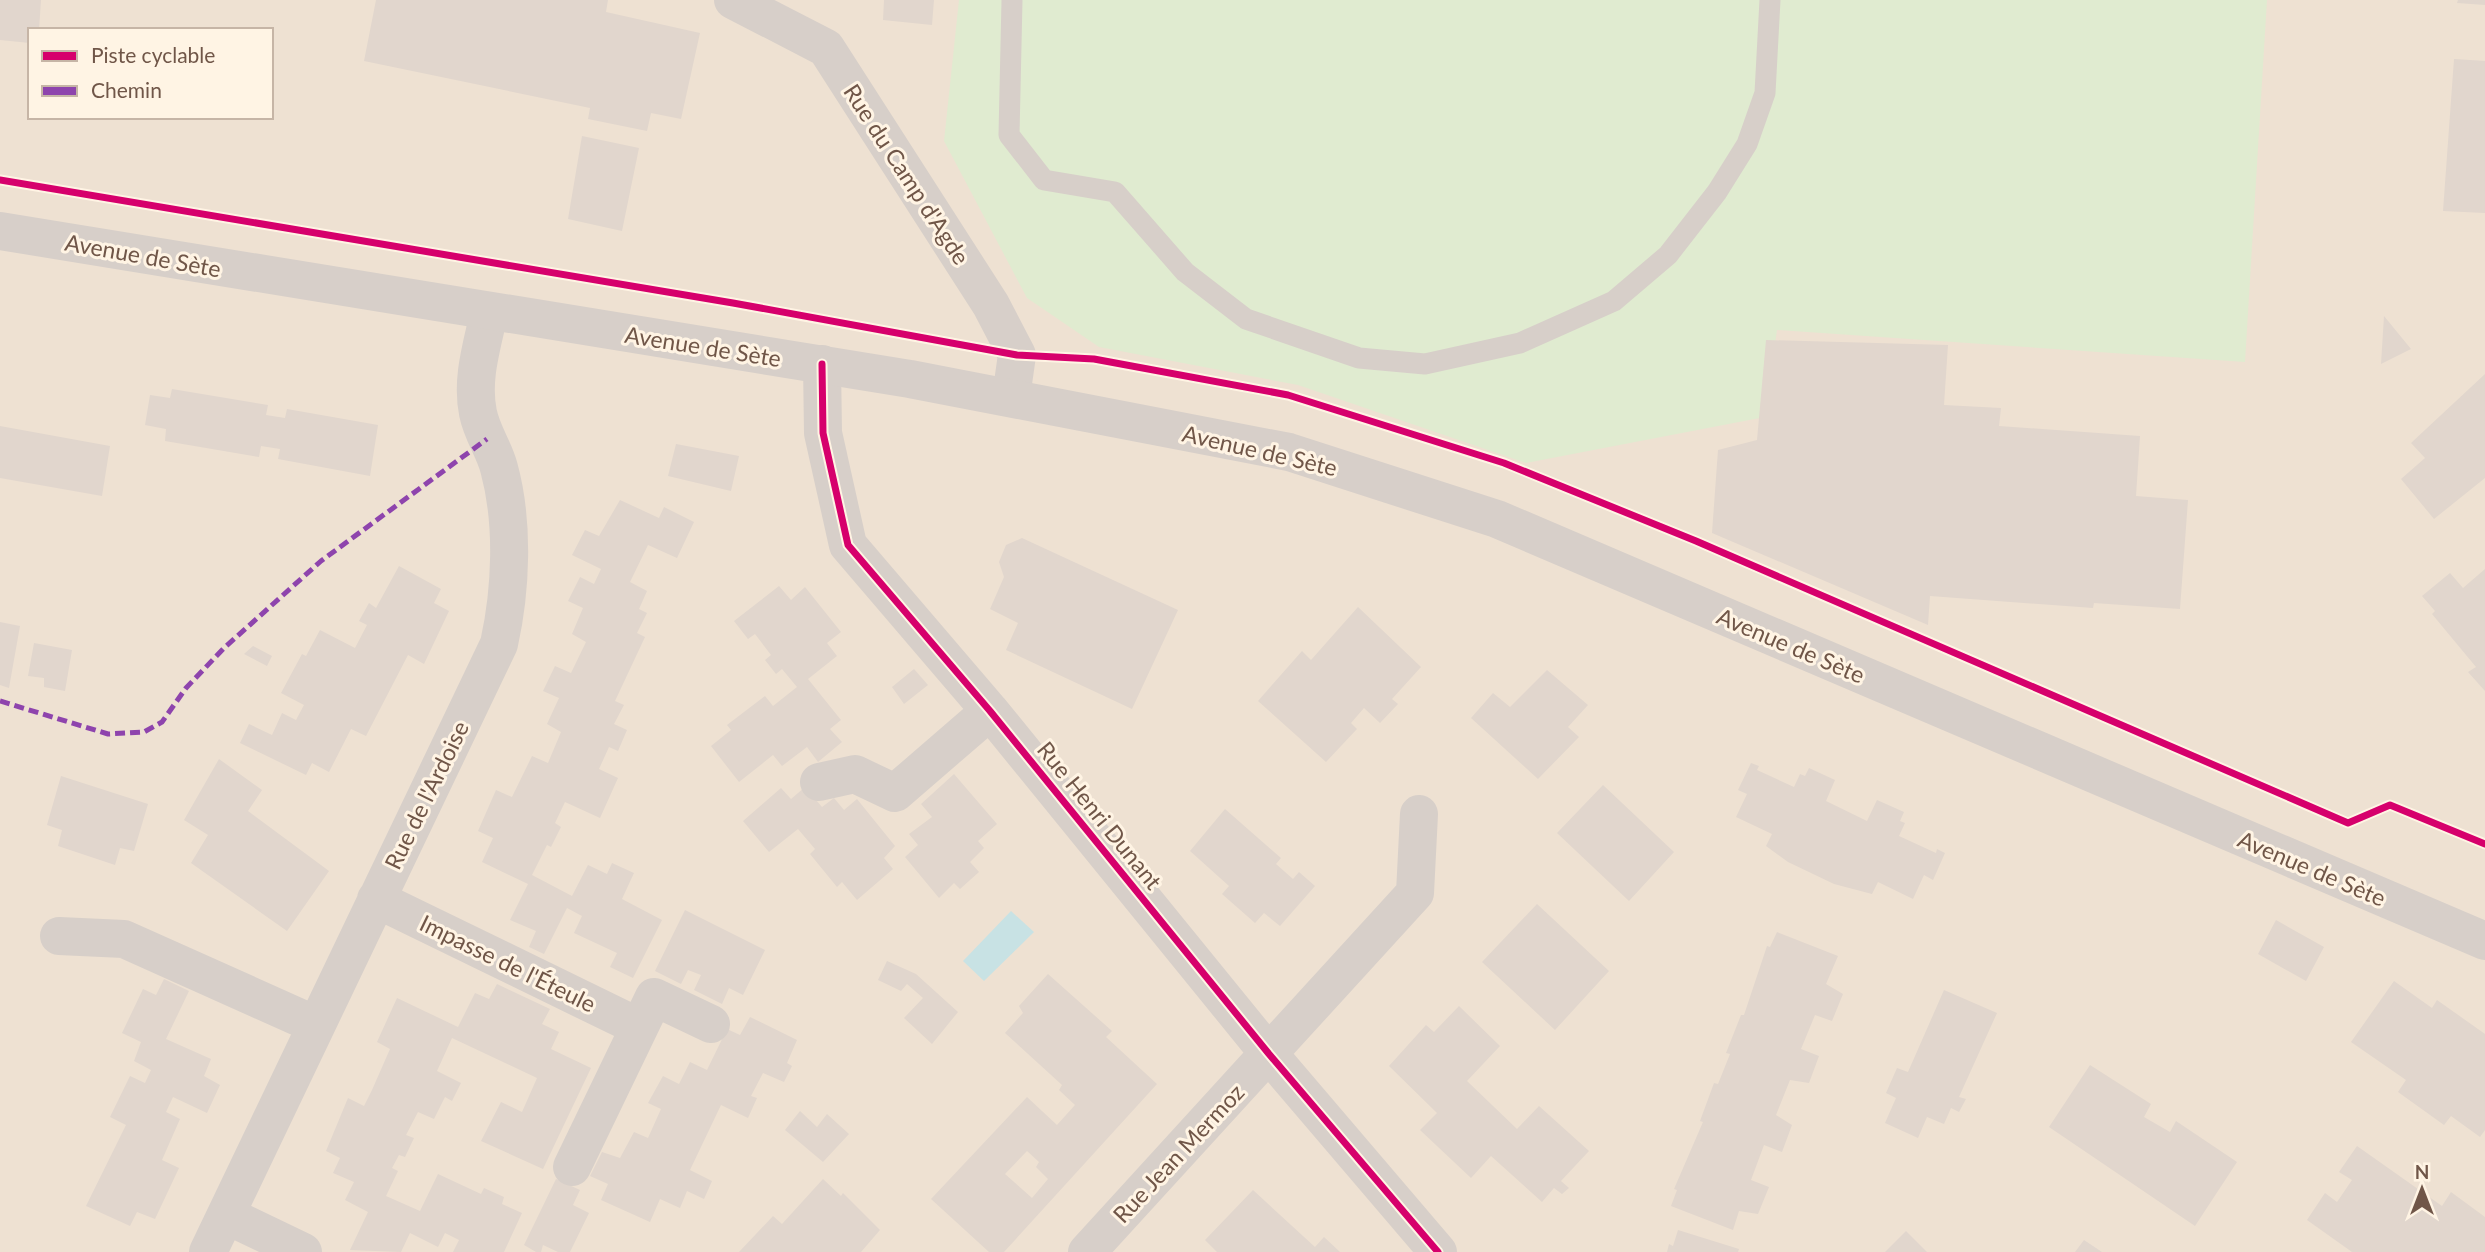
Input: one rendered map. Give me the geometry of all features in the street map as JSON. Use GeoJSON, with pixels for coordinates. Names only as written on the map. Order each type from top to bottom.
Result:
{"type":"FeatureCollection","features":[{"type":"Feature","properties":{"kind":"street","name":"Rue du Camp d'Agde"},"geometry":{"type":"LineString","coordinates":[[733,0],[826,48],[991,305],[1017,355],[1012,397]]}},
{"type":"Feature","properties":{"kind":"street","name":"Avenue de Sète"},"geometry":{"type":"LineString","coordinates":[[0,231],[489,313],[822,364],[1012,397],[1289,452],[1497,519],[2485,941]]}},
{"type":"Feature","properties":{"kind":"street","name":"Rue de l'Ardoise"},"geometry":{"type":"LineString","coordinates":[[208,1252],[499,644],[506,615],[506,501],[499,466],[478,414],[476,388],[476,374],[489,313]]}},
{"type":"Feature","properties":{"kind":"street","name":"Rue Henri Dunant"},"geometry":{"type":"LineString","coordinates":[[822,364],[824,433],[848,545],[990,711],[1269,1054],[1438,1252]]}},
{"type":"Feature","properties":{"kind":"street"},"geometry":{"type":"LineString","coordinates":[[819,782],[855,774],[895,793],[990,711]]}},
{"type":"Feature","properties":{"kind":"street","name":"Rue Jean Mermoz"},"geometry":{"type":"LineString","coordinates":[[1087,1252],[1415,893],[1419,814]]}},
{"type":"Feature","properties":{"kind":"street","name":"Impasse de l'Éteule"},"geometry":{"type":"LineString","coordinates":[[376,900],[639,1027]]}},
{"type":"Feature","properties":{"kind":"street"},"geometry":{"type":"LineString","coordinates":[[59,936],[124,939],[316,1026]]}},
{"type":"Feature","properties":{"kind":"street"},"geometry":{"type":"LineString","coordinates":[[572,1167],[654,997],[710,1024]]}},
{"type":"Feature","properties":{"kind":"street"},"geometry":{"type":"LineString","coordinates":[[226,1215],[303,1252]]}},
{"type":"Feature","properties":{"kind":"lane"},"geometry":{"type":"LineString","coordinates":[[1012,0],[1009,135],[1044,180],[1115,192],[1185,272],[1246,319],[1359,358],[1425,364],[1520,344],[1614,301],[1668,255],[1717,192],[1747,144],[1765,93],[1770,0]]}},
{"type":"Feature","properties":{"kind":"shaded area"},"geometry":{"type":"Polygon","coordinates":[[[0,0],[2485,0],[2485,1252],[0,1252],[0,0]]]}},
{"type":"Feature","properties":{"kind":"green space"},"geometry":{"type":"Polygon","coordinates":[[[959,0],[2267,0],[2245,362],[1777,330],[1765,417],[1526,463],[1298,385],[1099,347],[1027,298],[944,141],[959,0]]]}},
{"type":"Feature","properties":{"kind":"water"},"geometry":{"type":"Polygon","coordinates":[[[1011,911],[1034,932],[984,981],[963,961],[1011,911]]]}},
{"type":"Feature","properties":{"kind":"building"},"geometry":{"type":"Polygon","coordinates":[[[0,0],[41,0],[39,28],[28,28],[28,43],[0,40],[0,0]]]}},
{"type":"Feature","properties":{"kind":"building"},"geometry":{"type":"Polygon","coordinates":[[[376,0],[608,0],[606,12],[700,33],[681,119],[651,113],[647,131],[588,119],[590,108],[364,61],[376,0]]]}},
{"type":"Feature","properties":{"kind":"building"},"geometry":{"type":"Polygon","coordinates":[[[884,0],[934,0],[932,25],[883,20],[884,0]]]}},
{"type":"Feature","properties":{"kind":"building"},"geometry":{"type":"Polygon","coordinates":[[[2458,0],[2485,0],[2485,5],[2457,3],[2458,0]]]}},
{"type":"Feature","properties":{"kind":"building"},"geometry":{"type":"Polygon","coordinates":[[[2454,59],[2485,61],[2485,213],[2443,211],[2454,59]]]}},
{"type":"Feature","properties":{"kind":"building"},"geometry":{"type":"Polygon","coordinates":[[[582,136],[639,148],[622,231],[568,219],[582,136]]]}},
{"type":"Feature","properties":{"kind":"building"},"geometry":{"type":"Polygon","coordinates":[[[2384,316],[2411,349],[2381,364],[2384,316]]]}},
{"type":"Feature","properties":{"kind":"building"},"geometry":{"type":"Polygon","coordinates":[[[1766,340],[1948,345],[1944,405],[2001,408],[1999,426],[2140,436],[2136,496],[2188,500],[2180,609],[2094,603],[2093,608],[1930,596],[1928,625],[1712,533],[1718,450],[1757,440],[1766,340]]]}},
{"type":"Feature","properties":{"kind":"building"},"geometry":{"type":"Polygon","coordinates":[[[2485,374],[2485,478],[2434,519],[2401,479],[2425,458],[2411,443],[2485,374]]]}},
{"type":"Feature","properties":{"kind":"building"},"geometry":{"type":"Polygon","coordinates":[[[172,389],[268,405],[266,415],[285,418],[287,409],[378,425],[370,476],[278,459],[280,449],[261,446],[259,457],[165,441],[166,429],[145,425],[150,395],[170,398],[172,389]]]}},
{"type":"Feature","properties":{"kind":"building"},"geometry":{"type":"Polygon","coordinates":[[[0,426],[110,446],[102,496],[0,478],[0,426]]]}},
{"type":"Feature","properties":{"kind":"building"},"geometry":{"type":"Polygon","coordinates":[[[676,444],[739,456],[731,491],[668,476],[676,444]]]}},
{"type":"Feature","properties":{"kind":"building"},"geometry":{"type":"Polygon","coordinates":[[[620,500],[659,518],[664,507],[694,522],[677,558],[648,545],[630,582],[647,591],[639,609],[647,613],[637,633],[645,637],[615,701],[624,705],[614,724],[627,730],[618,751],[609,747],[599,769],[618,778],[600,818],[565,802],[555,823],[561,827],[551,847],[547,845],[532,875],[572,896],[588,865],[607,874],[612,863],[634,873],[622,899],[662,920],[633,978],[610,967],[617,953],[574,933],[582,916],[567,908],[544,954],[529,947],[536,931],[510,920],[528,884],[482,862],[493,838],[478,831],[496,790],[512,797],[532,756],[548,763],[561,732],[547,724],[559,698],[543,691],[555,666],[571,673],[586,642],[572,634],[583,608],[568,601],[580,577],[594,584],[601,569],[572,555],[585,530],[599,536],[620,500]]]}},
{"type":"Feature","properties":{"kind":"building"},"geometry":{"type":"Polygon","coordinates":[[[1022,538],[1178,610],[1132,709],[1006,650],[1018,623],[990,609],[1004,577],[999,562],[1006,545],[1022,538]]]}},
{"type":"Feature","properties":{"kind":"building"},"geometry":{"type":"Polygon","coordinates":[[[399,566],[441,589],[434,603],[449,611],[424,664],[408,655],[366,736],[351,729],[329,772],[312,763],[306,775],[240,743],[249,724],[272,735],[282,713],[296,720],[304,705],[281,693],[302,654],[306,656],[320,630],[355,648],[367,625],[359,621],[369,603],[376,608],[399,566]]]}},
{"type":"Feature","properties":{"kind":"building"},"geometry":{"type":"Polygon","coordinates":[[[2485,569],[2485,691],[2468,672],[2476,667],[2432,614],[2435,611],[2422,596],[2450,573],[2463,588],[2485,569]]]}},
{"type":"Feature","properties":{"kind":"building"},"geometry":{"type":"Polygon","coordinates":[[[779,586],[791,600],[805,587],[841,632],[827,643],[837,656],[808,679],[841,720],[830,729],[842,742],[818,762],[807,747],[782,766],[773,755],[739,782],[711,746],[731,730],[727,725],[765,696],[773,706],[797,687],[782,669],[776,674],[765,660],[771,655],[755,634],[748,639],[734,621],[779,586]]]}},
{"type":"Feature","properties":{"kind":"building"},"geometry":{"type":"Polygon","coordinates":[[[1358,607],[1421,667],[1392,699],[1398,704],[1380,723],[1364,708],[1351,723],[1357,729],[1326,762],[1258,701],[1302,651],[1311,660],[1358,607]]]}},
{"type":"Feature","properties":{"kind":"building"},"geometry":{"type":"Polygon","coordinates":[[[0,622],[20,626],[9,688],[0,685],[0,622]]]}},
{"type":"Feature","properties":{"kind":"building"},"geometry":{"type":"Polygon","coordinates":[[[34,643],[72,650],[65,691],[44,687],[44,678],[28,676],[34,643]]]}},
{"type":"Feature","properties":{"kind":"building"},"geometry":{"type":"Polygon","coordinates":[[[253,646],[272,656],[267,666],[244,654],[253,646]]]}},
{"type":"Feature","properties":{"kind":"building"},"geometry":{"type":"Polygon","coordinates":[[[914,669],[928,685],[904,704],[892,687],[914,669]]]}},
{"type":"Feature","properties":{"kind":"building"},"geometry":{"type":"Polygon","coordinates":[[[1547,670],[1588,705],[1568,727],[1579,737],[1538,779],[1471,718],[1493,693],[1510,707],[1547,670]]]}},
{"type":"Feature","properties":{"kind":"building"},"geometry":{"type":"Polygon","coordinates":[[[219,759],[262,790],[248,811],[329,871],[287,931],[191,863],[208,835],[184,820],[219,759]]]}},
{"type":"Feature","properties":{"kind":"building"},"geometry":{"type":"Polygon","coordinates":[[[1751,763],[1759,766],[1757,770],[1794,787],[1800,774],[1805,776],[1809,768],[1835,780],[1826,801],[1867,821],[1877,800],[1904,812],[1900,821],[1905,823],[1899,836],[1936,853],[1937,849],[1945,853],[1933,880],[1924,875],[1913,899],[1878,882],[1872,894],[1834,884],[1788,862],[1766,846],[1772,834],[1736,817],[1747,794],[1738,790],[1751,763]]]}},
{"type":"Feature","properties":{"kind":"building"},"geometry":{"type":"Polygon","coordinates":[[[954,774],[997,824],[978,841],[984,848],[970,862],[979,872],[960,889],[954,883],[939,898],[905,857],[918,845],[909,834],[932,817],[921,804],[954,774]]]}},
{"type":"Feature","properties":{"kind":"building"},"geometry":{"type":"Polygon","coordinates":[[[61,776],[148,804],[134,851],[120,848],[115,865],[58,846],[62,830],[47,825],[61,776]]]}},
{"type":"Feature","properties":{"kind":"building"},"geometry":{"type":"Polygon","coordinates":[[[1603,785],[1674,852],[1629,901],[1557,833],[1603,785]]]}},
{"type":"Feature","properties":{"kind":"building"},"geometry":{"type":"Polygon","coordinates":[[[805,787],[822,807],[834,798],[844,810],[857,799],[895,846],[884,858],[893,869],[857,900],[842,882],[837,887],[810,854],[815,849],[798,829],[769,852],[743,821],[781,788],[791,799],[805,787]]]}},
{"type":"Feature","properties":{"kind":"building"},"geometry":{"type":"Polygon","coordinates":[[[1225,809],[1281,858],[1276,864],[1293,879],[1299,872],[1315,886],[1280,926],[1264,913],[1255,923],[1222,894],[1229,886],[1190,851],[1225,809]]]}},
{"type":"Feature","properties":{"kind":"building"},"geometry":{"type":"Polygon","coordinates":[[[1537,904],[1609,971],[1555,1030],[1482,962],[1537,904]]]}},
{"type":"Feature","properties":{"kind":"building"},"geometry":{"type":"Polygon","coordinates":[[[685,910],[765,950],[743,995],[729,988],[722,1004],[694,990],[701,975],[688,970],[681,984],[655,971],[685,910]]]}},
{"type":"Feature","properties":{"kind":"building"},"geometry":{"type":"Polygon","coordinates":[[[2276,920],[2324,947],[2306,981],[2258,954],[2276,920]]]}},
{"type":"Feature","properties":{"kind":"building"},"geometry":{"type":"Polygon","coordinates":[[[1777,932],[1838,956],[1826,984],[1843,994],[1832,1021],[1815,1015],[1801,1049],[1819,1056],[1809,1083],[1790,1080],[1776,1115],[1792,1125],[1782,1152],[1764,1145],[1751,1180],[1769,1187],[1758,1214],[1739,1211],[1733,1230],[1671,1206],[1677,1190],[1674,1189],[1703,1122],[1700,1121],[1714,1083],[1718,1084],[1730,1054],[1726,1053],[1741,1015],[1744,1015],[1767,946],[1770,947],[1777,932]]]}},
{"type":"Feature","properties":{"kind":"building"},"geometry":{"type":"Polygon","coordinates":[[[887,961],[916,974],[958,1012],[932,1044],[904,1018],[923,998],[907,984],[901,991],[878,980],[887,961]]]}},
{"type":"Feature","properties":{"kind":"building"},"geometry":{"type":"Polygon","coordinates":[[[1048,974],[1112,1031],[1106,1037],[1157,1084],[1004,1252],[989,1252],[931,1199],[1027,1097],[1057,1125],[1075,1105],[1059,1090],[1062,1085],[1005,1033],[1023,1013],[1019,1006],[1048,974]],[[1027,1151],[1005,1174],[1032,1198],[1048,1179],[1036,1167],[1039,1162],[1027,1151]]]}},
{"type":"Feature","properties":{"kind":"building"},"geometry":{"type":"Polygon","coordinates":[[[164,979],[189,991],[166,1039],[211,1059],[204,1076],[220,1085],[207,1113],[173,1097],[166,1112],[180,1119],[162,1160],[179,1168],[155,1219],[137,1212],[130,1226],[86,1206],[126,1125],[110,1117],[130,1076],[145,1083],[151,1070],[134,1061],[141,1042],[122,1033],[143,989],[156,995],[164,979]]]}},
{"type":"Feature","properties":{"kind":"building"},"geometry":{"type":"Polygon","coordinates":[[[2394,981],[2432,1008],[2437,1000],[2485,1034],[2485,1130],[2480,1137],[2451,1116],[2444,1125],[2398,1092],[2406,1080],[2351,1042],[2394,981]]]}},
{"type":"Feature","properties":{"kind":"building"},"geometry":{"type":"Polygon","coordinates":[[[497,984],[550,1009],[542,1024],[559,1032],[551,1049],[591,1068],[543,1169],[481,1141],[501,1102],[522,1112],[537,1078],[452,1038],[437,1071],[461,1083],[452,1101],[445,1097],[434,1119],[418,1112],[406,1135],[414,1138],[405,1157],[399,1155],[392,1168],[398,1171],[386,1196],[420,1211],[438,1174],[481,1194],[484,1188],[504,1197],[502,1204],[522,1213],[504,1252],[453,1252],[459,1240],[445,1233],[438,1247],[410,1233],[401,1252],[350,1250],[368,1212],[345,1200],[354,1182],[333,1173],[340,1158],[326,1151],[348,1098],[364,1106],[372,1090],[390,1049],[377,1042],[397,998],[458,1027],[475,993],[489,999],[497,984]]]}},
{"type":"Feature","properties":{"kind":"building"},"geometry":{"type":"Polygon","coordinates":[[[1944,990],[1997,1013],[1959,1097],[1966,1099],[1959,1112],[1951,1108],[1944,1124],[1927,1117],[1918,1138],[1885,1123],[1896,1098],[1886,1093],[1897,1068],[1908,1072],[1944,990]]]}},
{"type":"Feature","properties":{"kind":"building"},"geometry":{"type":"Polygon","coordinates":[[[1459,1006],[1500,1046],[1467,1081],[1517,1129],[1539,1106],[1589,1151],[1561,1181],[1569,1188],[1562,1194],[1554,1188],[1542,1202],[1491,1156],[1471,1178],[1420,1130],[1437,1113],[1389,1066],[1426,1025],[1434,1032],[1459,1006]]]}},
{"type":"Feature","properties":{"kind":"building"},"geometry":{"type":"Polygon","coordinates":[[[750,1017],[797,1040],[787,1063],[792,1066],[784,1082],[763,1073],[751,1096],[757,1098],[748,1118],[721,1105],[690,1170],[712,1181],[704,1199],[687,1191],[680,1208],[660,1199],[650,1222],[601,1200],[608,1184],[590,1176],[602,1152],[620,1158],[634,1132],[648,1138],[661,1109],[648,1103],[663,1076],[679,1084],[690,1062],[707,1070],[727,1029],[740,1035],[750,1017]]]}},
{"type":"Feature","properties":{"kind":"building"},"geometry":{"type":"Polygon","coordinates":[[[2090,1065],[2151,1104],[2144,1117],[2170,1132],[2176,1121],[2237,1162],[2195,1226],[2049,1127],[2090,1065]]]}},
{"type":"Feature","properties":{"kind":"building"},"geometry":{"type":"Polygon","coordinates":[[[800,1111],[817,1127],[827,1114],[849,1134],[823,1162],[785,1130],[800,1111]]]}},
{"type":"Feature","properties":{"kind":"building"},"geometry":{"type":"Polygon","coordinates":[[[2357,1146],[2442,1206],[2451,1192],[2485,1217],[2485,1252],[2352,1252],[2307,1220],[2325,1193],[2337,1202],[2352,1180],[2339,1172],[2357,1146]]]}},
{"type":"Feature","properties":{"kind":"building"},"geometry":{"type":"Polygon","coordinates":[[[556,1179],[580,1190],[573,1205],[589,1213],[570,1252],[558,1252],[543,1245],[541,1252],[536,1252],[524,1245],[556,1179]]]}},
{"type":"Feature","properties":{"kind":"building"},"geometry":{"type":"Polygon","coordinates":[[[823,1179],[841,1196],[843,1193],[880,1230],[861,1252],[739,1252],[773,1216],[782,1224],[823,1179]]]}},
{"type":"Feature","properties":{"kind":"building"},"geometry":{"type":"Polygon","coordinates":[[[1253,1190],[1315,1247],[1324,1237],[1340,1252],[1217,1252],[1205,1240],[1253,1190]]]}},
{"type":"Feature","properties":{"kind":"building"},"geometry":{"type":"Polygon","coordinates":[[[1678,1230],[1739,1249],[1738,1252],[1667,1252],[1669,1244],[1673,1246],[1678,1230]]]}},
{"type":"Feature","properties":{"kind":"building"},"geometry":{"type":"Polygon","coordinates":[[[1906,1231],[1927,1252],[1885,1252],[1906,1231]]]}},
{"type":"Feature","properties":{"kind":"building"},"geometry":{"type":"Polygon","coordinates":[[[2084,1240],[2102,1252],[2075,1252],[2084,1240]]]}},
{"type":"Feature","properties":{"kind":"marked path"},"geometry":{"type":"LineString","coordinates":[[0,701],[108,734],[144,732],[162,722],[186,688],[224,648],[321,561],[487,439]]}},
{"type":"Feature","properties":{"kind":"cycle path"},"geometry":{"type":"LineString","coordinates":[[0,180],[733,303],[1017,355],[1094,359],[1288,395],[1504,463],[1696,541],[2348,823],[2390,805],[2485,844]]}},
{"type":"Feature","properties":{"kind":"cycle path"},"geometry":{"type":"LineString","coordinates":[[822,364],[823,433],[848,545],[990,711],[1269,1054],[1438,1252]]}}]}
